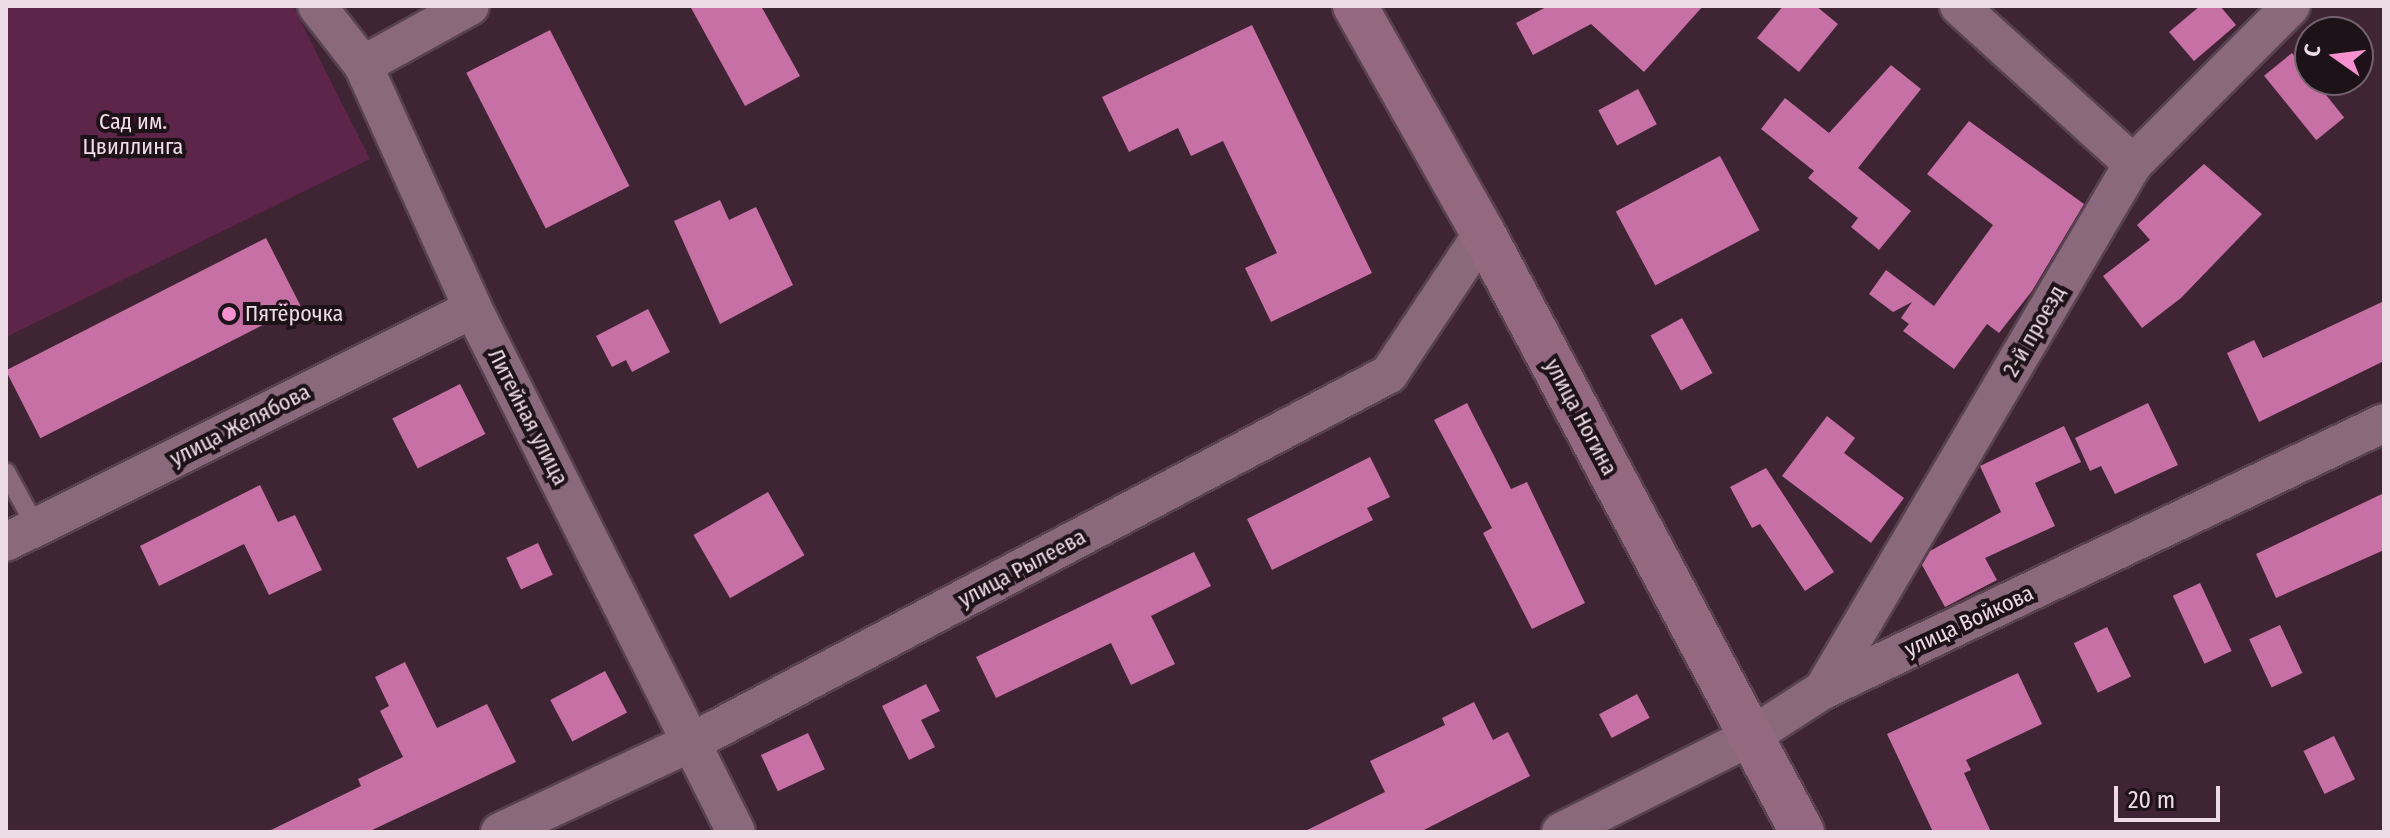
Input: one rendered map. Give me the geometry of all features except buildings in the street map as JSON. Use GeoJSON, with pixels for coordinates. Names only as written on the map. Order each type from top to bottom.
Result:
{"type":"FeatureCollection","features":[{"type":"Feature","properties":{"kind":"street","name":"Литейная улица"},"geometry":{"type":"LineString","coordinates":[[317,6],[363,65],[473,309],[736,832]]}},
{"type":"Feature","properties":{"kind":"street"},"geometry":{"type":"LineString","coordinates":[[363,65],[470,6]]}},
{"type":"Feature","properties":{"kind":"street","name":"улица Ногина"},"geometry":{"type":"LineString","coordinates":[[1355,6],[1483,233],[1802,832]]}},
{"type":"Feature","properties":{"kind":"street"},"geometry":{"type":"LineString","coordinates":[[1959,6],[2133,164]]}},
{"type":"Feature","properties":{"kind":"street","name":"2-й проезд"},"geometry":{"type":"LineString","coordinates":[[1823,690],[2133,164],[2291,6]]}},
{"type":"Feature","properties":{"kind":"street","name":"улица Рылеева"},"geometry":{"type":"LineString","coordinates":[[500,832],[692,742],[1389,374],[1483,233]]}},
{"type":"Feature","properties":{"kind":"street","name":"улица Желябова"},"geometry":{"type":"LineString","coordinates":[[21,534],[473,309]]}},
{"type":"Feature","properties":{"kind":"street","name":"улица Войкова"},"geometry":{"type":"LineString","coordinates":[[1561,832],[1750,737],[1823,690],[2384,423]]}},
{"type":"Feature","properties":{"kind":"lane"},"geometry":{"type":"LineString","coordinates":[[6,472],[21,534]]}},
{"type":"Feature","properties":{"kind":"green space","name":"Сад им. Цвиллинга"},"geometry":{"type":"Polygon","coordinates":[[[6,6],[293,6],[370,159],[6,337],[6,6]]]}},
{"type":"Feature","properties":{"kind":"place","name":"Пятёрочка"},"geometry":{"type":"Point","coordinates":[229,314]}}]}
